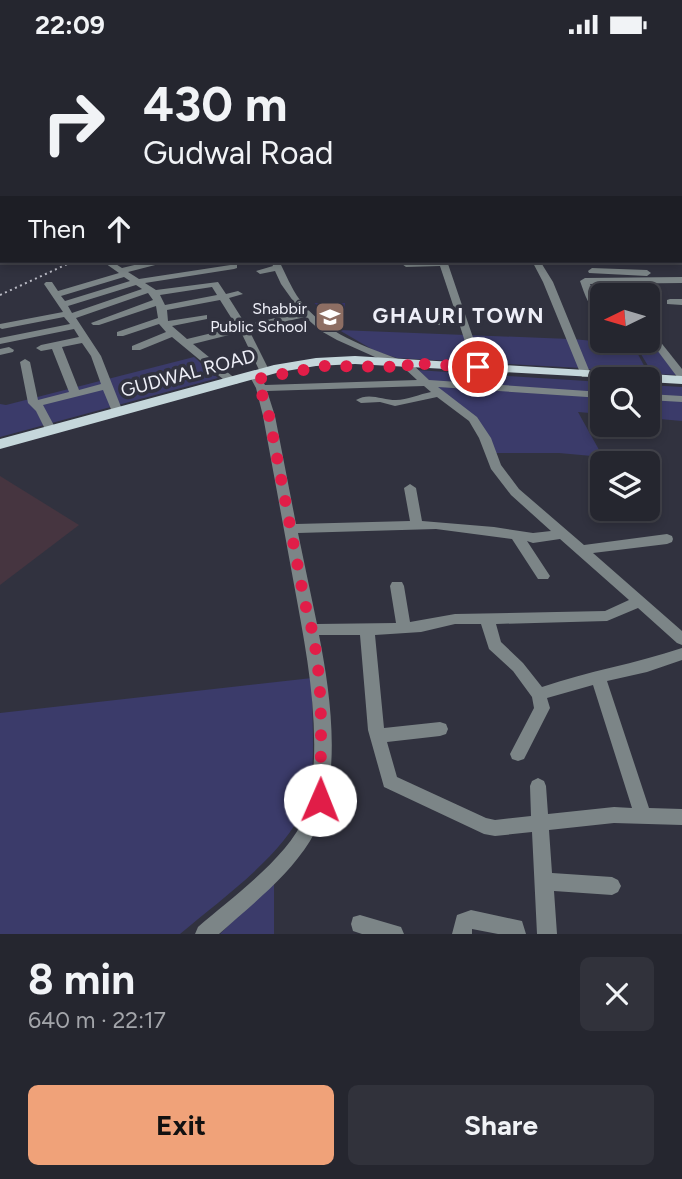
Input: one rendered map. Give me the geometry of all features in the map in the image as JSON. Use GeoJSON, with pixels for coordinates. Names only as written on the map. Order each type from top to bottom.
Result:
{"type":"FeatureCollection","features":[{"type":"Feature","properties":{"kind":"main road","name":"GUDWAL ROAD"},"geometry":{"type":"LineString","coordinates":[[405,365],[590,379]]}},
{"type":"Feature","properties":{"kind":"main road","name":"GUDWAL ROAD"},"geometry":{"type":"LineString","coordinates":[[0,446],[259,379],[324,366],[478,367],[682,381]]}},
{"type":"Feature","properties":{"kind":"main road","name":"GUDWAL ROAD"},"geometry":{"type":"LineString","coordinates":[[0,446],[117,412],[233,382],[259,379]]}},
{"type":"Feature","properties":{"kind":"main road"},"geometry":{"type":"LineString","coordinates":[[660,382],[682,381]]}},
{"type":"Feature","properties":{"kind":"street"},"geometry":{"type":"LineString","coordinates":[[109,263],[156,299],[172,332],[233,382]]}},
{"type":"Feature","properties":{"kind":"street"},"geometry":{"type":"LineString","coordinates":[[117,412],[86,339],[52,289],[152,263]]}},
{"type":"Feature","properties":{"kind":"street"},"geometry":{"type":"LineString","coordinates":[[407,266],[434,263]]}},
{"type":"Feature","properties":{"kind":"street"},"geometry":{"type":"LineString","coordinates":[[443,263],[478,367]]}},
{"type":"Feature","properties":{"kind":"street"},"geometry":{"type":"LineString","coordinates":[[538,263],[586,375]]}},
{"type":"Feature","properties":{"kind":"street"},"geometry":{"type":"LineString","coordinates":[[647,263],[655,277]]}},
{"type":"Feature","properties":{"kind":"street"},"geometry":{"type":"LineString","coordinates":[[260,271],[277,265],[284,286],[320,328],[345,342],[405,365],[472,419],[492,450],[495,466],[515,492],[640,601],[676,627],[682,639]]}},
{"type":"Feature","properties":{"kind":"street"},"geometry":{"type":"LineString","coordinates":[[66,312],[135,282],[234,266]]}},
{"type":"Feature","properties":{"kind":"street"},"geometry":{"type":"LineString","coordinates":[[592,271],[682,280]]}},
{"type":"Feature","properties":{"kind":"street"},"geometry":{"type":"LineString","coordinates":[[627,283],[655,277]]}},
{"type":"Feature","properties":{"kind":"street"},"geometry":{"type":"LineString","coordinates":[[590,295],[585,281],[602,283]]}},
{"type":"Feature","properties":{"kind":"street"},"geometry":{"type":"LineString","coordinates":[[96,323],[156,299],[215,283],[221,297],[243,329],[259,379],[269,416],[305,604],[313,629],[321,698],[320,800],[312,822],[280,865],[205,934]]}},
{"type":"Feature","properties":{"kind":"street"},"geometry":{"type":"LineString","coordinates":[[2,326],[66,312],[156,299],[238,295]]}},
{"type":"Feature","properties":{"kind":"street"},"geometry":{"type":"LineString","coordinates":[[670,302],[682,302]]}},
{"type":"Feature","properties":{"kind":"street"},"geometry":{"type":"LineString","coordinates":[[120,334],[243,329],[306,314]]}},
{"type":"Feature","properties":{"kind":"street"},"geometry":{"type":"LineString","coordinates":[[135,348],[204,317]]}},
{"type":"Feature","properties":{"kind":"street"},"geometry":{"type":"LineString","coordinates":[[418,321],[464,323]]}},
{"type":"Feature","properties":{"kind":"street"},"geometry":{"type":"LineString","coordinates":[[0,341],[76,326]]}},
{"type":"Feature","properties":{"kind":"street"},"geometry":{"type":"LineString","coordinates":[[172,332],[220,327]]}},
{"type":"Feature","properties":{"kind":"street"},"geometry":{"type":"LineString","coordinates":[[41,348],[86,339]]}},
{"type":"Feature","properties":{"kind":"street"},"geometry":{"type":"LineString","coordinates":[[56,345],[75,393]]}},
{"type":"Feature","properties":{"kind":"street"},"geometry":{"type":"LineString","coordinates":[[660,349],[682,381]]}},
{"type":"Feature","properties":{"kind":"street"},"geometry":{"type":"LineString","coordinates":[[25,362],[26,379],[35,404],[41,409],[51,431]]}},
{"type":"Feature","properties":{"kind":"street"},"geometry":{"type":"LineString","coordinates":[[259,379],[426,383],[590,394]]}},
{"type":"Feature","properties":{"kind":"street"},"geometry":{"type":"LineString","coordinates":[[35,404],[107,386]]}},
{"type":"Feature","properties":{"kind":"street"},"geometry":{"type":"LineString","coordinates":[[362,400],[380,399],[395,403],[440,393]]}},
{"type":"Feature","properties":{"kind":"street"},"geometry":{"type":"LineString","coordinates":[[660,398],[682,399]]}},
{"type":"Feature","properties":{"kind":"street"},"geometry":{"type":"LineString","coordinates":[[410,488],[417,526]]}},
{"type":"Feature","properties":{"kind":"street"},"geometry":{"type":"LineString","coordinates":[[290,529],[417,526],[468,528],[533,538],[562,534]]}},
{"type":"Feature","properties":{"kind":"street"},"geometry":{"type":"LineString","coordinates":[[516,535],[543,576]]}},
{"type":"Feature","properties":{"kind":"street"},"geometry":{"type":"LineString","coordinates":[[582,550],[667,539]]}},
{"type":"Feature","properties":{"kind":"street"},"geometry":{"type":"LineString","coordinates":[[397,586],[404,626]]}},
{"type":"Feature","properties":{"kind":"street"},"geometry":{"type":"LineString","coordinates":[[313,629],[367,630],[442,624],[455,619],[607,616],[640,601]]}},
{"type":"Feature","properties":{"kind":"street"},"geometry":{"type":"LineString","coordinates":[[487,618],[494,645],[518,667],[539,695],[542,708],[518,754]]}},
{"type":"Feature","properties":{"kind":"street"},"geometry":{"type":"LineString","coordinates":[[367,630],[378,736],[390,782],[484,826],[495,828],[539,822],[643,815],[682,817]]}},
{"type":"Feature","properties":{"kind":"street"},"geometry":{"type":"LineString","coordinates":[[539,695],[598,676],[645,668],[682,655]]}},
{"type":"Feature","properties":{"kind":"street"},"geometry":{"type":"LineString","coordinates":[[598,676],[643,815]]}},
{"type":"Feature","properties":{"kind":"street"},"geometry":{"type":"LineString","coordinates":[[378,736],[440,729]]}},
{"type":"Feature","properties":{"kind":"street"},"geometry":{"type":"LineString","coordinates":[[538,786],[547,934]]}},
{"type":"Feature","properties":{"kind":"street"},"geometry":{"type":"LineString","coordinates":[[543,881],[612,886]]}},
{"type":"Feature","properties":{"kind":"street"},"geometry":{"type":"LineString","coordinates":[[462,934],[464,922],[471,919],[515,928],[516,934]]}},
{"type":"Feature","properties":{"kind":"street"},"geometry":{"type":"LineString","coordinates":[[360,924],[394,934]]}},
{"type":"Feature","properties":{"kind":"shaded area"},"geometry":{"type":"Polygon","coordinates":[[[339,330],[570,339],[581,368],[397,358],[375,351],[339,330]]]}},
{"type":"Feature","properties":{"kind":"shaded area"},"geometry":{"type":"Polygon","coordinates":[[[573,339],[590,341],[590,353],[637,353],[645,367],[590,367],[586,369],[573,339]]]}},
{"type":"Feature","properties":{"kind":"shaded area"},"geometry":{"type":"Polygon","coordinates":[[[660,351],[679,375],[660,374],[660,367],[649,367],[640,353],[660,353],[660,351]]]}},
{"type":"Feature","properties":{"kind":"shaded area"},"geometry":{"type":"Polygon","coordinates":[[[194,357],[218,378],[0,437],[0,404],[6,405],[194,357]]]}},
{"type":"Feature","properties":{"kind":"shaded area"},"geometry":{"type":"Polygon","coordinates":[[[416,370],[590,381],[590,413],[578,412],[600,451],[590,451],[590,456],[493,453],[472,418],[416,370]]]}},
{"type":"Feature","properties":{"kind":"shaded area"},"geometry":{"type":"Polygon","coordinates":[[[660,386],[682,387],[682,421],[660,419],[660,386]]]}},
{"type":"Feature","properties":{"kind":"shaded area"},"geometry":{"type":"Polygon","coordinates":[[[0,476],[79,525],[0,585],[0,476]]]}},
{"type":"Feature","properties":{"kind":"shaded area"},"geometry":{"type":"Polygon","coordinates":[[[312,678],[313,762],[305,807],[294,826],[266,860],[180,934],[0,934],[0,713],[312,678]]]}},
{"type":"Feature","properties":{"kind":"shaded area"},"geometry":{"type":"Polygon","coordinates":[[[274,879],[274,934],[220,934],[274,879]]]}},
{"type":"Feature","properties":{"kind":"building"},"geometry":{"type":"Polygon","coordinates":[[[317,304],[344,304],[342,317],[332,317],[317,304]]]}},
{"type":"Feature","properties":{"kind":"railway"},"geometry":{"type":"LineString","coordinates":[[0,295],[70,263]]}},
{"type":"Feature","properties":{"kind":"place","name":"Shabbir Public School"},"geometry":{"type":"Point","coordinates":[330,317]}},
{"type":"Feature","properties":{"kind":"district","name":"GHAURI TOWN"},"geometry":{"type":"Point","coordinates":[459,315]}},
{"type":"Feature","properties":{"kind":"route"},"geometry":{"type":"LineString","coordinates":[[320,800],[321,698],[313,629],[305,604],[269,416],[257,379],[281,372],[324,366],[409,367],[406,363],[478,367]]}}]}
